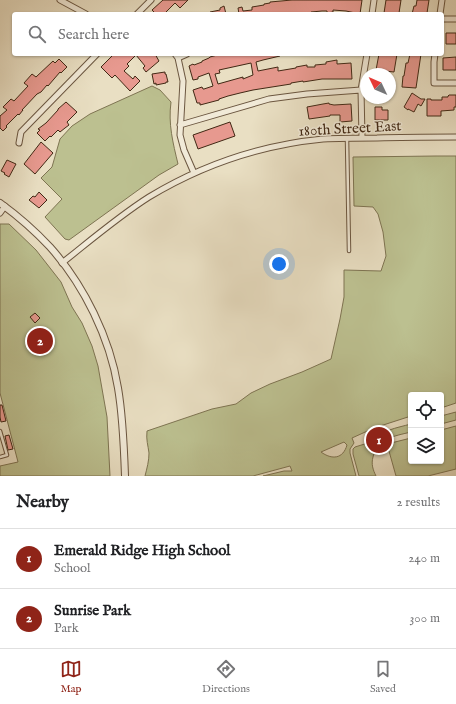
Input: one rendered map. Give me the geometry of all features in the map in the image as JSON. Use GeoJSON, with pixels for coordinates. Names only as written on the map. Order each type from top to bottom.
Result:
{"type":"FeatureCollection","features":[{"type":"Feature","properties":{"kind":"street"},"geometry":{"type":"LineString","coordinates":[[60,0],[82,12]]}},
{"type":"Feature","properties":{"kind":"street"},"geometry":{"type":"LineString","coordinates":[[139,12],[151,0]]}},
{"type":"Feature","properties":{"kind":"street"},"geometry":{"type":"LineString","coordinates":[[372,12],[374,0]]}},
{"type":"Feature","properties":{"kind":"street"},"geometry":{"type":"LineString","coordinates":[[440,12],[442,0]]}},
{"type":"Feature","properties":{"kind":"street"},"geometry":{"type":"LineString","coordinates":[[444,19],[456,19]]}},
{"type":"Feature","properties":{"kind":"street"},"geometry":{"type":"LineString","coordinates":[[19,143],[21,132],[95,56]]}},
{"type":"Feature","properties":{"kind":"street"},"geometry":{"type":"LineString","coordinates":[[176,56],[183,81],[180,135],[184,150],[194,173]]}},
{"type":"Feature","properties":{"kind":"street"},"geometry":{"type":"LineString","coordinates":[[365,68],[367,56]]}},
{"type":"Feature","properties":{"kind":"street"},"geometry":{"type":"LineString","coordinates":[[435,56],[434,83],[456,83]]}},
{"type":"Feature","properties":{"kind":"street"},"geometry":{"type":"LineString","coordinates":[[180,125],[269,99],[307,94],[360,90]]}},
{"type":"Feature","properties":{"kind":"street"},"geometry":{"type":"LineString","coordinates":[[361,104],[362,138]]}},
{"type":"Feature","properties":{"kind":"street","name":"180th Street East"},"geometry":{"type":"LineString","coordinates":[[62,263],[133,208],[172,184],[194,173],[229,159],[258,150],[323,139],[456,137]]}},
{"type":"Feature","properties":{"kind":"street"},"geometry":{"type":"LineString","coordinates":[[0,213],[2,205],[50,247],[78,285],[93,312],[109,352],[118,387],[122,422],[125,476]]}},
{"type":"Feature","properties":{"kind":"lane"},"geometry":{"type":"LineString","coordinates":[[347,138],[349,251]]}},
{"type":"Feature","properties":{"kind":"lane"},"geometry":{"type":"LineString","coordinates":[[0,431],[7,455],[0,457]]}},
{"type":"Feature","properties":{"kind":"green space"},"geometry":{"type":"Polygon","coordinates":[[[152,86],[160,90],[171,102],[171,126],[178,164],[159,175],[69,240],[65,239],[45,217],[62,199],[41,178],[52,167],[60,139],[72,126],[90,114],[152,86]]]}},
{"type":"Feature","properties":{"kind":"green space"},"geometry":{"type":"Polygon","coordinates":[[[456,156],[456,403],[444,407],[444,392],[408,392],[408,417],[374,428],[352,438],[354,443],[350,449],[350,453],[356,476],[263,476],[284,471],[292,471],[290,466],[253,476],[145,476],[149,456],[147,431],[212,409],[236,404],[251,393],[270,384],[331,359],[344,297],[344,270],[381,271],[386,256],[383,232],[378,214],[373,207],[354,206],[353,157],[456,156]],[[344,442],[321,452],[325,455],[337,457],[345,450],[347,445],[344,442]]]}},
{"type":"Feature","properties":{"kind":"green space"},"geometry":{"type":"Polygon","coordinates":[[[0,224],[9,224],[36,250],[61,282],[72,307],[82,323],[92,346],[98,366],[107,417],[110,476],[0,476],[0,466],[18,462],[0,393],[0,224]]]}},
{"type":"Feature","properties":{"kind":"green space"},"geometry":{"type":"Polygon","coordinates":[[[456,412],[456,420],[444,423],[444,415],[456,412]]]}},
{"type":"Feature","properties":{"kind":"green space"},"geometry":{"type":"Polygon","coordinates":[[[408,425],[408,433],[388,439],[378,446],[372,462],[376,476],[359,476],[353,449],[371,442],[375,438],[390,430],[408,425]]]}},
{"type":"Feature","properties":{"kind":"green space"},"geometry":{"type":"Polygon","coordinates":[[[456,426],[456,469],[428,476],[396,476],[387,444],[408,439],[408,464],[444,464],[444,429],[456,426]]]}},
{"type":"Feature","properties":{"kind":"building"},"geometry":{"type":"Polygon","coordinates":[[[163,0],[188,0],[180,8],[175,3],[166,12],[154,12],[152,10],[163,0]]]}},
{"type":"Feature","properties":{"kind":"building"},"geometry":{"type":"Polygon","coordinates":[[[292,0],[362,0],[360,12],[333,10],[333,12],[239,12],[238,8],[242,7],[243,11],[252,10],[252,7],[264,5],[270,2],[292,0]]]}},
{"type":"Feature","properties":{"kind":"building"},"geometry":{"type":"Polygon","coordinates":[[[386,0],[401,0],[399,12],[384,12],[386,0]]]}},
{"type":"Feature","properties":{"kind":"building"},"geometry":{"type":"Polygon","coordinates":[[[417,0],[429,0],[427,12],[412,12],[414,6],[416,6],[417,0]]]}},
{"type":"Feature","properties":{"kind":"building"},"geometry":{"type":"Polygon","coordinates":[[[224,6],[226,12],[210,12],[220,10],[220,8],[224,6]]]}},
{"type":"Feature","properties":{"kind":"building"},"geometry":{"type":"Polygon","coordinates":[[[446,33],[456,33],[456,44],[446,44],[446,33]]]}},
{"type":"Feature","properties":{"kind":"building"},"geometry":{"type":"Polygon","coordinates":[[[112,56],[135,56],[127,64],[129,66],[124,71],[133,79],[135,76],[140,81],[130,91],[115,75],[112,78],[101,67],[112,56]]]}},
{"type":"Feature","properties":{"kind":"building"},"geometry":{"type":"Polygon","coordinates":[[[137,56],[156,56],[159,61],[146,72],[143,68],[145,66],[137,56]]]}},
{"type":"Feature","properties":{"kind":"building"},"geometry":{"type":"Polygon","coordinates":[[[214,56],[280,56],[256,62],[258,71],[278,67],[278,71],[307,65],[307,67],[315,67],[315,65],[326,64],[326,62],[337,60],[337,64],[351,63],[352,79],[322,79],[291,83],[240,93],[200,105],[200,103],[197,103],[193,90],[213,86],[209,73],[193,80],[189,66],[214,56]],[[251,63],[219,70],[220,73],[215,74],[218,84],[243,77],[243,79],[253,75],[251,63]]]}},
{"type":"Feature","properties":{"kind":"building"},"geometry":{"type":"Polygon","coordinates":[[[379,56],[397,56],[395,68],[376,68],[379,56]]]}},
{"type":"Feature","properties":{"kind":"building"},"geometry":{"type":"Polygon","coordinates":[[[410,56],[421,56],[416,88],[402,87],[406,63],[408,63],[410,56]]]}},
{"type":"Feature","properties":{"kind":"building"},"geometry":{"type":"Polygon","coordinates":[[[456,57],[456,70],[443,70],[443,58],[456,57]]]}},
{"type":"Feature","properties":{"kind":"building"},"geometry":{"type":"Polygon","coordinates":[[[59,59],[67,67],[61,73],[60,72],[48,86],[47,85],[37,94],[3,131],[0,128],[0,116],[7,110],[3,107],[11,99],[14,101],[28,86],[24,83],[32,74],[36,77],[53,61],[55,63],[59,59]]]}},
{"type":"Feature","properties":{"kind":"building"},"geometry":{"type":"Polygon","coordinates":[[[165,72],[168,82],[156,85],[156,83],[154,84],[152,74],[165,72]]]}},
{"type":"Feature","properties":{"kind":"building"},"geometry":{"type":"Polygon","coordinates":[[[412,93],[421,99],[425,99],[421,106],[418,104],[414,112],[404,107],[412,93]]]}},
{"type":"Feature","properties":{"kind":"building"},"geometry":{"type":"Polygon","coordinates":[[[449,95],[456,95],[456,107],[454,107],[454,110],[441,111],[441,116],[427,116],[427,99],[442,100],[442,97],[448,97],[449,95]]]}},
{"type":"Feature","properties":{"kind":"building"},"geometry":{"type":"Polygon","coordinates":[[[66,102],[77,112],[67,122],[69,125],[60,132],[58,130],[45,141],[37,133],[40,130],[38,129],[46,123],[66,102]]]}},
{"type":"Feature","properties":{"kind":"building"},"geometry":{"type":"Polygon","coordinates":[[[329,103],[334,105],[351,104],[352,121],[340,122],[340,115],[330,115],[309,119],[307,107],[329,103]]]}},
{"type":"Feature","properties":{"kind":"building"},"geometry":{"type":"Polygon","coordinates":[[[375,107],[382,107],[382,110],[388,110],[388,120],[375,120],[375,107]]]}},
{"type":"Feature","properties":{"kind":"building"},"geometry":{"type":"Polygon","coordinates":[[[230,122],[235,136],[198,149],[193,135],[230,122]]]}},
{"type":"Feature","properties":{"kind":"building"},"geometry":{"type":"Polygon","coordinates":[[[41,142],[53,153],[35,174],[24,164],[41,142]]]}},
{"type":"Feature","properties":{"kind":"building"},"geometry":{"type":"Polygon","coordinates":[[[7,160],[16,164],[9,177],[1,171],[7,160]]]}},
{"type":"Feature","properties":{"kind":"building"},"geometry":{"type":"Polygon","coordinates":[[[39,192],[47,200],[39,208],[29,200],[33,196],[35,197],[39,192]]]}},
{"type":"Feature","properties":{"kind":"building"},"geometry":{"type":"Polygon","coordinates":[[[35,313],[40,318],[35,323],[30,317],[35,313]]]}},
{"type":"Feature","properties":{"kind":"building"},"geometry":{"type":"Polygon","coordinates":[[[0,405],[2,405],[6,421],[1,422],[0,405]]]}},
{"type":"Feature","properties":{"kind":"building"},"geometry":{"type":"Polygon","coordinates":[[[9,435],[13,449],[8,450],[5,436],[9,435]]]}},
{"type":"Feature","properties":{"kind":"place","name":"Sunrise Park"},"geometry":{"type":"Point","coordinates":[40,341]}},
{"type":"Feature","properties":{"kind":"place","name":"Emerald Ridge High School"},"geometry":{"type":"Point","coordinates":[379,440]}}]}
